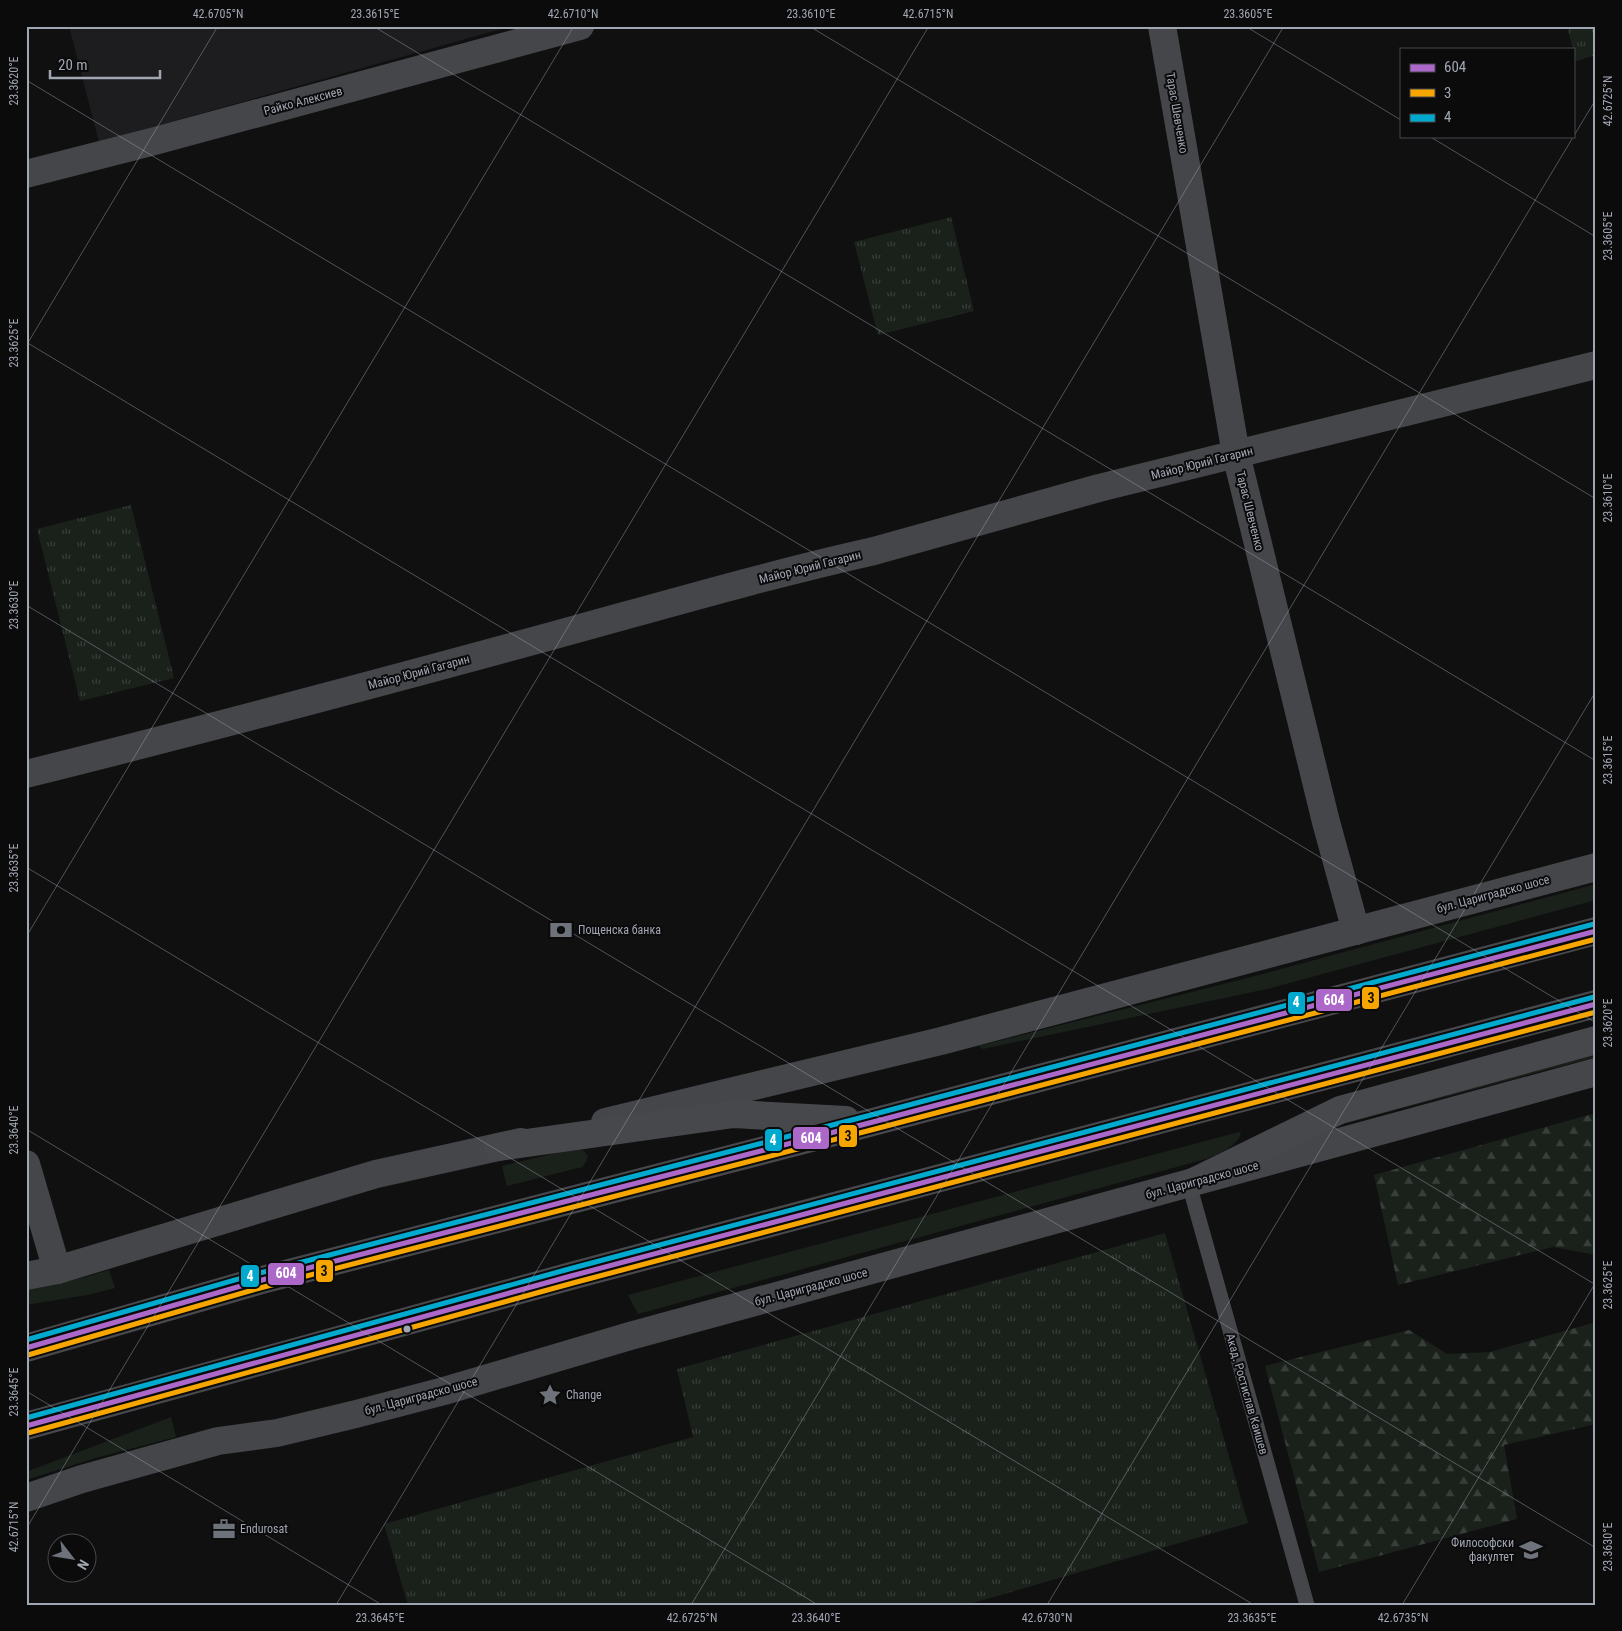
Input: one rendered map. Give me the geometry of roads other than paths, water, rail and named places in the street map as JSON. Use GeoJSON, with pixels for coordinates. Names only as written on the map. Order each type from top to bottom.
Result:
{"type":"FeatureCollection","features":[{"type":"Feature","properties":{"kind":"highway"},"geometry":{"type":"LineString","coordinates":[[26,1348],[258,1281],[1596,932]]}},
{"type":"Feature","properties":{"kind":"highway"},"geometry":{"type":"LineString","coordinates":[[26,1426],[571,1276],[1596,1004]]}},
{"type":"Feature","properties":{"kind":"highway"},"geometry":{"type":"LineString","coordinates":[[1189,1184],[1340,1110],[1596,1040]]}},
{"type":"Feature","properties":{"kind":"highway"},"geometry":{"type":"LineString","coordinates":[[498,1148],[734,1114],[873,1122]]}},
{"type":"Feature","properties":{"kind":"street","name":"Райко Алексиев"},"geometry":{"type":"LineString","coordinates":[[26,174],[580,26]]}},
{"type":"Feature","properties":{"kind":"street","name":"Тарас Шевченко"},"geometry":{"type":"LineString","coordinates":[[1162,26],[1236,454],[1326,822],[1356,931]]}},
{"type":"Feature","properties":{"kind":"street","name":"Майор Юрий Гагарин"},"geometry":{"type":"LineString","coordinates":[[26,774],[261,715],[891,546],[1099,488],[1596,365]]}},
{"type":"Feature","properties":{"kind":"street","name":"бул. Цариградско шосе"},"geometry":{"type":"LineString","coordinates":[[26,1276],[57,1270],[376,1174],[498,1148],[941,1041],[1596,867]]}},
{"type":"Feature","properties":{"kind":"street","name":"бул. Цариградско шосе"},"geometry":{"type":"LineString","coordinates":[[26,1498],[82,1479],[218,1441],[277,1433],[435,1393],[630,1336],[1596,1072]]}},
{"type":"Feature","properties":{"kind":"street"},"geometry":{"type":"LineString","coordinates":[[26,1164],[57,1270]]}},
{"type":"Feature","properties":{"kind":"lane","name":"Акад. Ростислав Каишев"},"geometry":{"type":"LineString","coordinates":[[1189,1184],[1307,1605]]}},
{"type":"Feature","properties":{"kind":"place","name":"Пощенска банка"},"geometry":{"type":"Point","coordinates":[561,930]}},
{"type":"Feature","properties":{"kind":"place","name":"Change"},"geometry":{"type":"Point","coordinates":[550,1395]}},
{"type":"Feature","properties":{"kind":"place","name":"Endurosat"},"geometry":{"type":"Point","coordinates":[224,1529]}},
{"type":"Feature","properties":{"kind":"place","name":"Философски факултет"},"geometry":{"type":"Point","coordinates":[1531,1550]}}]}
